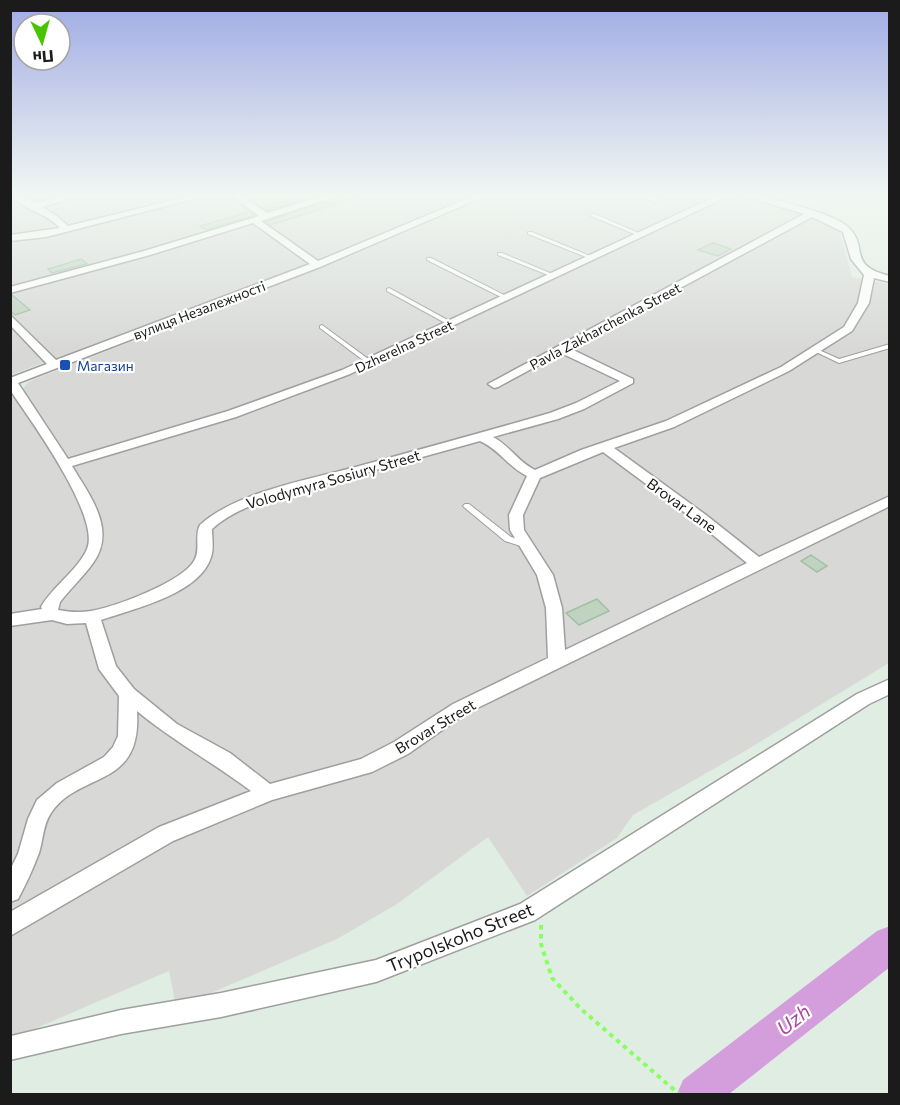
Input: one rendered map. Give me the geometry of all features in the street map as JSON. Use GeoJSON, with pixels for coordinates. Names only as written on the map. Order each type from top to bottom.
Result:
{"type":"FeatureCollection","features":[{"type":"Feature","properties":{"kind":"street"},"geometry":{"type":"LineString","coordinates":[[10,290],[174,246]]}},
{"type":"Feature","properties":{"kind":"street"},"geometry":{"type":"LineString","coordinates":[[289,246],[317,266]]}},
{"type":"Feature","properties":{"kind":"street","name":"вулиця Незалежності"},"geometry":{"type":"LineString","coordinates":[[11,382],[366,246]]}},
{"type":"Feature","properties":{"kind":"street","name":"Dzherelna Street"},"geometry":{"type":"LineString","coordinates":[[65,464],[232,414],[369,362],[619,246]]}},
{"type":"Feature","properties":{"kind":"street","name":"Pavla Zakharchenka Street"},"geometry":{"type":"LineString","coordinates":[[494,384],[753,246]]}},
{"type":"Feature","properties":{"kind":"street"},"geometry":{"type":"LineString","coordinates":[[853,246],[855,257],[869,274],[890,279]]}},
{"type":"Feature","properties":{"kind":"street"},"geometry":{"type":"LineString","coordinates":[[557,661],[554,608],[548,586],[537,560],[524,544],[517,530],[516,515],[529,483],[535,475],[670,424],[817,351],[848,329],[856,320],[869,290],[869,274]]}},
{"type":"Feature","properties":{"kind":"street"},"geometry":{"type":"LineString","coordinates":[[10,318],[55,366]]}},
{"type":"Feature","properties":{"kind":"street","name":"Volodymyra Sosiury Street"},"geometry":{"type":"LineString","coordinates":[[92,616],[160,592],[194,572],[202,561],[205,528],[218,516],[234,508],[284,491],[554,416],[580,406],[629,381],[562,349]]}},
{"type":"Feature","properties":{"kind":"street"},"geometry":{"type":"LineString","coordinates":[[11,382],[65,464],[97,529],[97,541],[83,565],[54,597],[49,607],[52,614]]}},
{"type":"Feature","properties":{"kind":"street"},"geometry":{"type":"LineString","coordinates":[[482,437],[495,442],[506,450],[518,466],[535,475]]}},
{"type":"Feature","properties":{"kind":"street","name":"Brovar Lane"},"geometry":{"type":"LineString","coordinates":[[605,447],[629,467],[701,518],[758,564]]}},
{"type":"Feature","properties":{"kind":"street","name":"Brovar Street"},"geometry":{"type":"LineString","coordinates":[[10,925],[166,834],[267,793],[365,766],[401,748],[459,709],[890,500]]}},
{"type":"Feature","properties":{"kind":"street"},"geometry":{"type":"LineString","coordinates":[[10,620],[52,614],[67,618],[92,616],[108,669],[128,694],[171,729],[223,759],[267,793]]}},
{"type":"Feature","properties":{"kind":"street","name":"Trypolskoho Street"},"geometry":{"type":"LineString","coordinates":[[11,1048],[121,1022],[221,1005],[376,971],[527,912],[863,699],[890,686]]}},
{"type":"Feature","properties":{"kind":"street"},"geometry":{"type":"LineString","coordinates":[[10,892],[33,841],[36,819],[46,804],[62,789],[88,778],[109,763],[126,743],[129,730],[126,711],[128,694]]}},
{"type":"Feature","properties":{"kind":"lane"},"geometry":{"type":"LineString","coordinates":[[562,246],[593,258]]}},
{"type":"Feature","properties":{"kind":"lane"},"geometry":{"type":"LineString","coordinates":[[500,254],[555,276]]}},
{"type":"Feature","properties":{"kind":"lane"},"geometry":{"type":"LineString","coordinates":[[429,259],[507,298]]}},
{"type":"Feature","properties":{"kind":"lane"},"geometry":{"type":"LineString","coordinates":[[389,290],[451,324]]}},
{"type":"Feature","properties":{"kind":"lane"},"geometry":{"type":"LineString","coordinates":[[322,327],[369,362]]}},
{"type":"Feature","properties":{"kind":"lane"},"geometry":{"type":"LineString","coordinates":[[817,351],[839,361],[890,346]]}},
{"type":"Feature","properties":{"kind":"lane"},"geometry":{"type":"LineString","coordinates":[[467,506],[508,539],[524,544]]}},
{"type":"Feature","properties":{"kind":"path"},"geometry":{"type":"LineString","coordinates":[[536,906],[542,925],[541,944],[552,978],[581,1009],[680,1095]]}},
{"type":"Feature","properties":{"kind":"shaded area"},"geometry":{"type":"Polygon","coordinates":[[[11,246],[350,246],[303,265],[11,375],[11,246]]]}},
{"type":"Feature","properties":{"kind":"shaded area"},"geometry":{"type":"Polygon","coordinates":[[[375,246],[844,246],[852,277],[889,284],[889,663],[745,751],[633,815],[617,838],[527,896],[488,837],[397,904],[337,939],[192,1001],[175,1001],[169,971],[11,1039],[11,393],[23,389],[27,383],[35,379],[375,246]]]}},
{"type":"Feature","properties":{"kind":"building"},"geometry":{"type":"Polygon","coordinates":[[[708,246],[721,246],[731,249],[718,256],[698,250],[708,246]]]}},
{"type":"Feature","properties":{"kind":"building"},"geometry":{"type":"Polygon","coordinates":[[[81,259],[87,264],[52,273],[48,269],[81,259]]]}},
{"type":"Feature","properties":{"kind":"building"},"geometry":{"type":"Polygon","coordinates":[[[10,295],[30,310],[15,315],[10,311],[10,295]]]}},
{"type":"Feature","properties":{"kind":"building"},"geometry":{"type":"Polygon","coordinates":[[[811,555],[827,566],[817,572],[801,561],[811,555]]]}},
{"type":"Feature","properties":{"kind":"building"},"geometry":{"type":"Polygon","coordinates":[[[597,599],[609,611],[579,625],[566,613],[597,599]]]}},
{"type":"Feature","properties":{"kind":"waterway","name":"Uzh"},"geometry":{"type":"LineString","coordinates":[[697,1094],[890,944]]}},
{"type":"Feature","properties":{"kind":"place","name":"Магазин"},"geometry":{"type":"Point","coordinates":[65,365]}}]}
